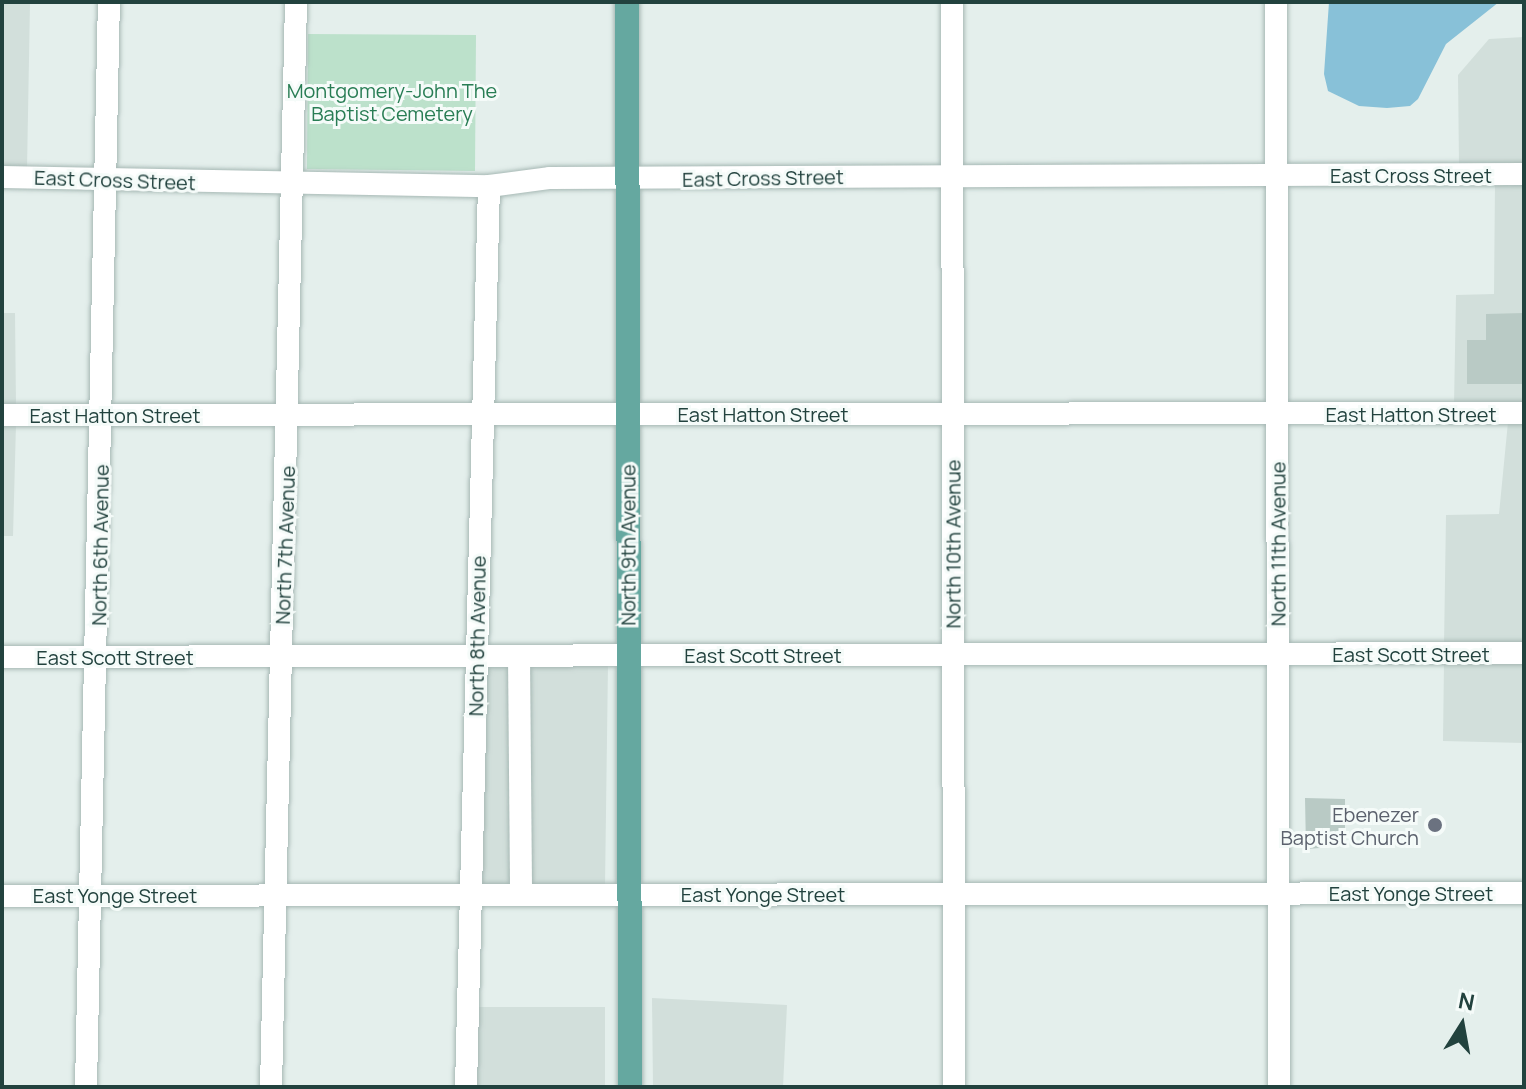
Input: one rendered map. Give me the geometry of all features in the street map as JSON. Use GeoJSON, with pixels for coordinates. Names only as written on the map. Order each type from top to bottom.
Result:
{"type":"FeatureCollection","features":[{"type":"Feature","properties":{"kind":"main road","name":"North 9th Avenue"},"geometry":{"type":"LineString","coordinates":[[627,2],[630,1087]]}},
{"type":"Feature","properties":{"kind":"street","name":"North 6th Avenue"},"geometry":{"type":"LineString","coordinates":[[86,1087],[103,415],[109,2]]}},
{"type":"Feature","properties":{"kind":"street","name":"North 7th Avenue"},"geometry":{"type":"LineString","coordinates":[[271,1087],[289,415],[296,2]]}},
{"type":"Feature","properties":{"kind":"street","name":"North 10th Avenue"},"geometry":{"type":"LineString","coordinates":[[952,2],[954,1087]]}},
{"type":"Feature","properties":{"kind":"street","name":"North 11th Avenue"},"geometry":{"type":"LineString","coordinates":[[1276,2],[1279,1087]]}},
{"type":"Feature","properties":{"kind":"street","name":"East Cross Street"},"geometry":{"type":"LineString","coordinates":[[2,177],[294,185],[489,186],[550,178],[1524,174]]}},
{"type":"Feature","properties":{"kind":"street","name":"North 8th Avenue"},"geometry":{"type":"LineString","coordinates":[[466,1087],[489,186]]}},
{"type":"Feature","properties":{"kind":"street","name":"East Hatton Street"},"geometry":{"type":"LineString","coordinates":[[2,415],[1524,413]]}},
{"type":"Feature","properties":{"kind":"street","name":"East Scott Street"},"geometry":{"type":"LineString","coordinates":[[2,657],[1524,653]]}},
{"type":"Feature","properties":{"kind":"street"},"geometry":{"type":"LineString","coordinates":[[519,656],[521,895]]}},
{"type":"Feature","properties":{"kind":"street","name":"East Yonge Street"},"geometry":{"type":"LineString","coordinates":[[2,896],[1524,893]]}},
{"type":"Feature","properties":{"kind":"shaded area"},"geometry":{"type":"Polygon","coordinates":[[[2,3],[30,3],[27,169],[2,168],[2,3]]]}},
{"type":"Feature","properties":{"kind":"shaded area"},"geometry":{"type":"Polygon","coordinates":[[[1524,37],[1524,166],[1459,166],[1458,75],[1489,39],[1524,37]]]}},
{"type":"Feature","properties":{"kind":"shaded area"},"geometry":{"type":"Polygon","coordinates":[[[1495,183],[1524,183],[1524,405],[1454,405],[1456,295],[1494,294],[1495,183]]]}},
{"type":"Feature","properties":{"kind":"shaded area"},"geometry":{"type":"Polygon","coordinates":[[[2,313],[15,313],[16,406],[2,406],[2,313]]]}},
{"type":"Feature","properties":{"kind":"shaded area"},"geometry":{"type":"Polygon","coordinates":[[[1508,422],[1524,422],[1524,645],[1444,645],[1446,515],[1499,514],[1508,422]]]}},
{"type":"Feature","properties":{"kind":"shaded area"},"geometry":{"type":"Polygon","coordinates":[[[2,424],[16,424],[13,536],[2,536],[2,424]]]}},
{"type":"Feature","properties":{"kind":"shaded area"},"geometry":{"type":"Polygon","coordinates":[[[1444,662],[1524,662],[1524,743],[1443,741],[1444,662]]]}},
{"type":"Feature","properties":{"kind":"shaded area"},"geometry":{"type":"Polygon","coordinates":[[[484,664],[608,664],[605,886],[478,886],[484,664]]]}},
{"type":"Feature","properties":{"kind":"shaded area"},"geometry":{"type":"Polygon","coordinates":[[[652,998],[787,1005],[783,1087],[653,1087],[652,998]]]}},
{"type":"Feature","properties":{"kind":"shaded area"},"geometry":{"type":"Polygon","coordinates":[[[475,1007],[605,1007],[605,1087],[473,1087],[475,1007]]]}},
{"type":"Feature","properties":{"kind":"green space","name":"Montgomery-John The Baptist Cemetery"},"geometry":{"type":"Polygon","coordinates":[[[308,34],[476,35],[475,171],[307,169],[308,34]]]}},
{"type":"Feature","properties":{"kind":"water"},"geometry":{"type":"Polygon","coordinates":[[[1329,2],[1499,2],[1446,44],[1418,99],[1410,106],[1387,108],[1359,106],[1328,91],[1324,74],[1329,2]]]}},
{"type":"Feature","properties":{"kind":"building"},"geometry":{"type":"Polygon","coordinates":[[[1524,313],[1524,384],[1467,384],[1467,340],[1486,340],[1486,314],[1524,313]]]}},
{"type":"Feature","properties":{"kind":"building"},"geometry":{"type":"Polygon","coordinates":[[[1305,798],[1345,799],[1345,841],[1320,841],[1320,848],[1306,849],[1305,798]]]}},
{"type":"Feature","properties":{"kind":"place","name":"Ebenezer Baptist Church"},"geometry":{"type":"Point","coordinates":[1435,825]}}]}
